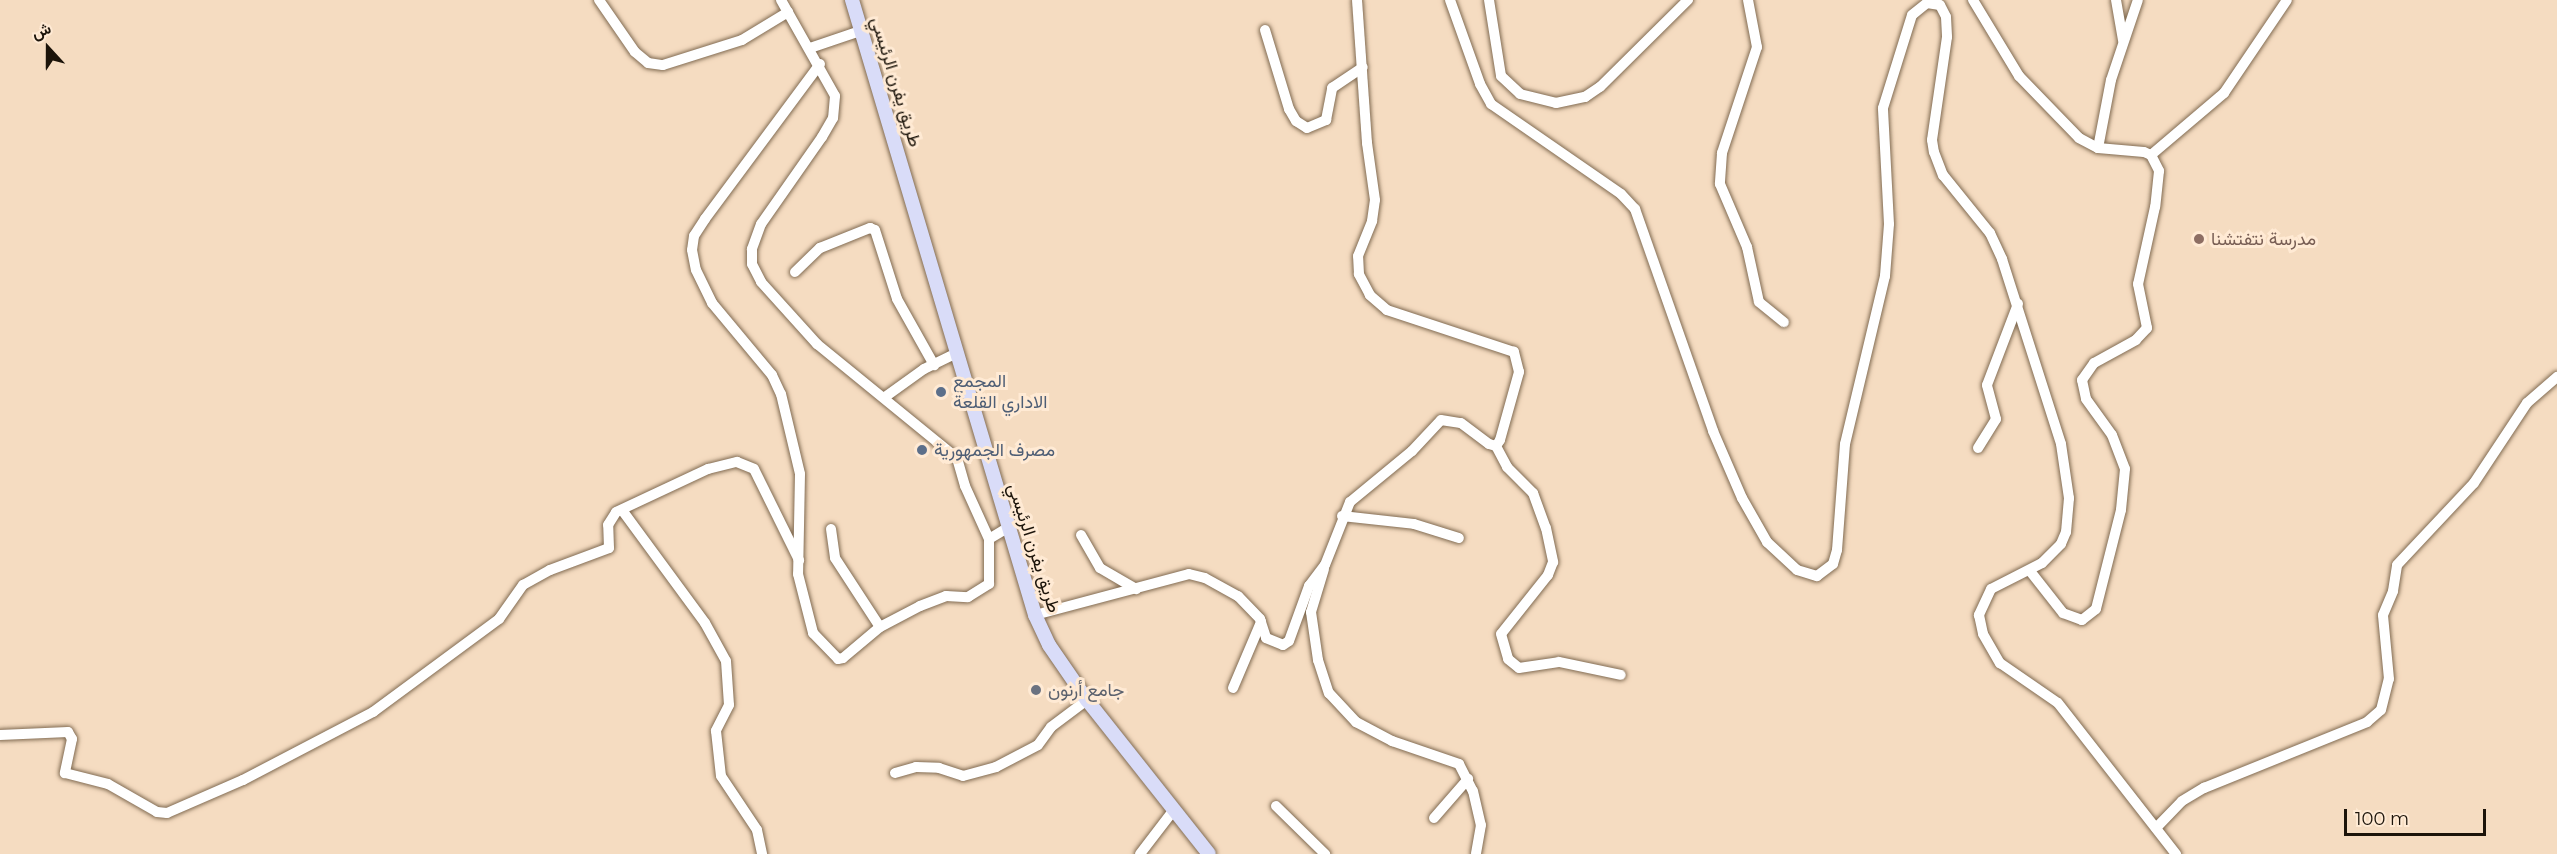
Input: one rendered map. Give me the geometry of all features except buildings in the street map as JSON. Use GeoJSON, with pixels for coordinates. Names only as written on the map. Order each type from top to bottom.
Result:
{"type":"FeatureCollection","features":[{"type":"Feature","properties":{"kind":"main road","name":"طريق يفرن الرئيسي"},"geometry":{"type":"LineString","coordinates":[[852,0],[1035,615],[1049,645],[1087,700],[1209,854]]}},
{"type":"Feature","properties":{"kind":"street"},"geometry":{"type":"LineString","coordinates":[[599,0],[635,52],[648,63],[663,66],[742,40],[788,12]]}},
{"type":"Feature","properties":{"kind":"street"},"geometry":{"type":"LineString","coordinates":[[781,0],[820,64],[836,96],[833,118],[761,224],[752,249],[752,264],[761,282],[817,344],[885,397],[957,458],[965,486],[989,539],[989,584],[968,597],[946,596],[920,606],[880,627],[838,659],[813,633],[801,598],[800,474],[781,394],[772,375],[712,303],[696,270],[692,250],[694,236],[705,219],[820,64]]}},
{"type":"Feature","properties":{"kind":"street"},"geometry":{"type":"LineString","coordinates":[[1357,0],[1367,143],[1375,200],[1372,221],[1358,256],[1363,286],[1387,310],[1514,352],[1519,372],[1511,411],[1496,446]]}},
{"type":"Feature","properties":{"kind":"street"},"geometry":{"type":"LineString","coordinates":[[1450,0],[1480,84],[1491,104],[1621,194],[1635,210],[1713,431],[1742,498],[1774,550],[1797,570],[1816,576],[1833,564],[1837,550],[1845,444],[1885,276],[1889,224],[1883,108],[1912,15],[1935,1],[1944,10],[1947,23],[1932,140],[1938,166],[1990,233],[2018,304],[2061,444],[2069,498],[2066,532],[2061,544],[2051,557],[2030,571],[1991,589],[1979,615],[1983,634],[2000,663],[2058,703],[2176,854]]}},
{"type":"Feature","properties":{"kind":"street"},"geometry":{"type":"LineString","coordinates":[[1489,0],[1501,76],[1521,94],[1556,103],[1585,97],[1600,87],[1688,0]]}},
{"type":"Feature","properties":{"kind":"street"},"geometry":{"type":"LineString","coordinates":[[1748,0],[1757,47],[1722,153],[1720,184],[1747,247],[1759,302],[1784,322]]}},
{"type":"Feature","properties":{"kind":"street"},"geometry":{"type":"LineString","coordinates":[[1973,0],[2019,76],[2079,138],[2098,148],[2151,155],[2218,100],[2287,0]]}},
{"type":"Feature","properties":{"kind":"street"},"geometry":{"type":"LineString","coordinates":[[2116,0],[2123,40]]}},
{"type":"Feature","properties":{"kind":"street"},"geometry":{"type":"LineString","coordinates":[[2098,148],[2102,118],[2123,40],[2138,0]]}},
{"type":"Feature","properties":{"kind":"street"},"geometry":{"type":"LineString","coordinates":[[1265,30],[1289,109],[1296,121],[1307,128],[1326,120],[1332,88],[1363,67]]}},
{"type":"Feature","properties":{"kind":"street"},"geometry":{"type":"LineString","coordinates":[[810,48],[860,31]]}},
{"type":"Feature","properties":{"kind":"street"},"geometry":{"type":"LineString","coordinates":[[2030,571],[2064,613],[2082,620],[2096,609],[2121,510],[2125,469],[2112,435],[2086,399],[2082,380],[2094,363],[2136,340],[2146,328],[2138,284],[2158,190],[2159,171],[2151,155]]}},
{"type":"Feature","properties":{"kind":"street"},"geometry":{"type":"LineString","coordinates":[[795,272],[820,248],[870,228],[875,230],[897,299],[934,365]]}},
{"type":"Feature","properties":{"kind":"street"},"geometry":{"type":"LineString","coordinates":[[1978,447],[1996,419],[1987,385],[2018,304]]}},
{"type":"Feature","properties":{"kind":"street"},"geometry":{"type":"LineString","coordinates":[[885,397],[957,353]]}},
{"type":"Feature","properties":{"kind":"street"},"geometry":{"type":"LineString","coordinates":[[2156,828],[2182,801],[2204,788],[2367,722],[2381,710],[2389,679],[2383,615],[2393,591],[2397,565],[2474,483],[2527,403],[2557,376]]}},
{"type":"Feature","properties":{"kind":"street"},"geometry":{"type":"LineString","coordinates":[[1476,854],[1481,825],[1468,779],[1459,764],[1448,758],[1392,741],[1356,722],[1329,693],[1318,660],[1311,612],[1342,516],[1350,502],[1412,451],[1441,420],[1461,423],[1496,446],[1507,467],[1533,493],[1546,528],[1553,562],[1548,575],[1501,634],[1508,659],[1519,668],[1558,662],[1621,675]]}},
{"type":"Feature","properties":{"kind":"street"},"geometry":{"type":"LineString","coordinates":[[0,735],[68,732],[72,739],[65,773],[108,784],[157,812],[176,810],[243,780],[373,712],[499,619],[529,581],[609,548],[609,521],[622,510],[720,464],[748,464],[761,477],[799,560]]}},
{"type":"Feature","properties":{"kind":"street"},"geometry":{"type":"LineString","coordinates":[[622,510],[705,623],[726,661],[729,705],[716,731],[721,776],[757,830],[762,854]]}},
{"type":"Feature","properties":{"kind":"street"},"geometry":{"type":"LineString","coordinates":[[1342,516],[1414,524],[1459,538]]}},
{"type":"Feature","properties":{"kind":"street"},"geometry":{"type":"LineString","coordinates":[[989,539],[1009,527]]}},
{"type":"Feature","properties":{"kind":"street"},"geometry":{"type":"LineString","coordinates":[[831,529],[835,558],[880,627]]}},
{"type":"Feature","properties":{"kind":"street"},"geometry":{"type":"LineString","coordinates":[[1081,535],[1100,568],[1136,589]]}},
{"type":"Feature","properties":{"kind":"street"},"geometry":{"type":"LineString","coordinates":[[1035,615],[1136,589],[1175,575],[1205,578],[1251,607],[1261,622],[1266,638],[1274,644],[1283,645],[1289,641],[1309,586],[1325,565]]}},
{"type":"Feature","properties":{"kind":"street"},"geometry":{"type":"LineString","coordinates":[[1233,688],[1261,622]]}},
{"type":"Feature","properties":{"kind":"street"},"geometry":{"type":"LineString","coordinates":[[894,773],[916,767],[939,768],[963,776],[996,767],[1038,745],[1051,727],[1087,700]]}},
{"type":"Feature","properties":{"kind":"street"},"geometry":{"type":"LineString","coordinates":[[1434,818],[1468,779]]}},
{"type":"Feature","properties":{"kind":"street"},"geometry":{"type":"LineString","coordinates":[[1276,807],[1325,854]]}},
{"type":"Feature","properties":{"kind":"street"},"geometry":{"type":"LineString","coordinates":[[1140,854],[1173,811]]}},
{"type":"Feature","properties":{"kind":"place","name":"مدرسة نتفتشنا"},"geometry":{"type":"Point","coordinates":[2199,239]}},
{"type":"Feature","properties":{"kind":"place","name":"المجمع الاداري القلعة"},"geometry":{"type":"Point","coordinates":[941,392]}},
{"type":"Feature","properties":{"kind":"place","name":"مصرف الجمهورية"},"geometry":{"type":"Point","coordinates":[922,450]}},
{"type":"Feature","properties":{"kind":"place","name":"جامع أرنون"},"geometry":{"type":"Point","coordinates":[1036,690]}}]}
